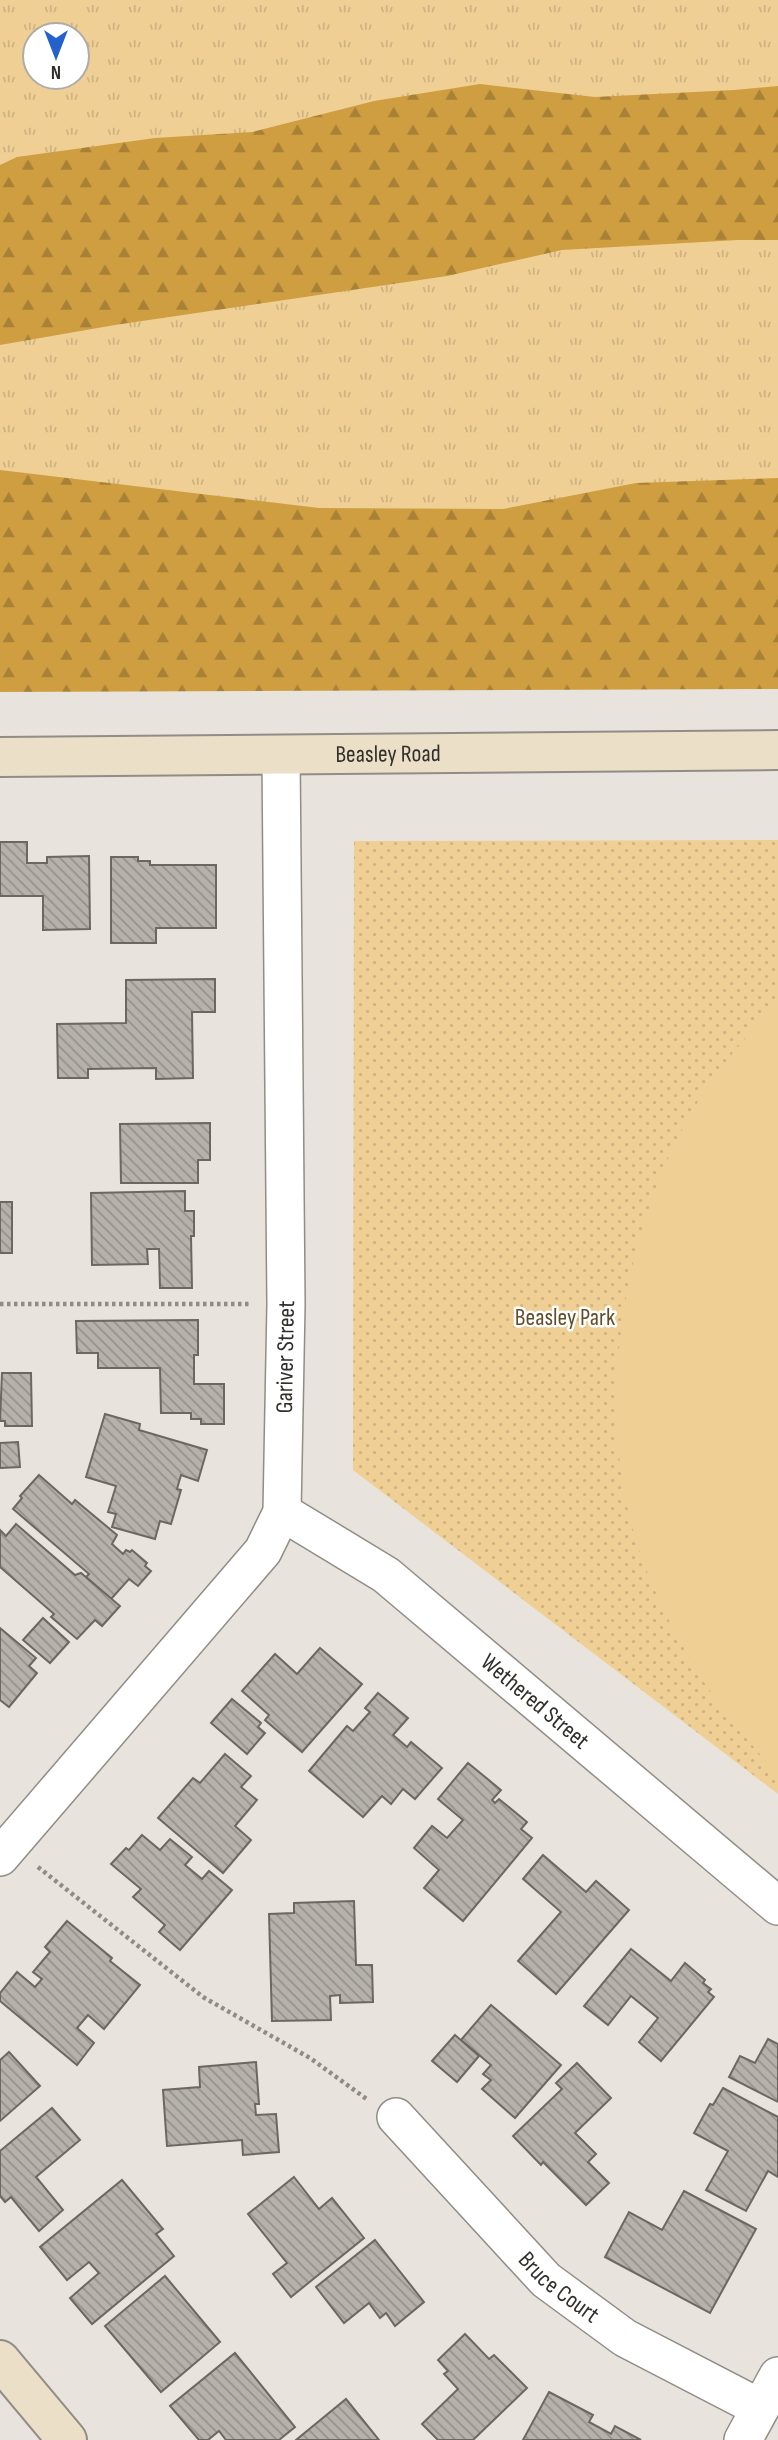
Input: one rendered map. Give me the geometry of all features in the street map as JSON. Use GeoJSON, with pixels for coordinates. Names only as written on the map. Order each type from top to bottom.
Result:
{"type":"FeatureCollection","features":[{"type":"Feature","properties":{"kind":"main road","name":"Beasley Road"},"geometry":{"type":"LineString","coordinates":[[0,779],[281,766],[778,750]]}},
{"type":"Feature","properties":{"kind":"main road","name":"Beasley Road"},"geometry":{"type":"LineString","coordinates":[[0,757],[281,766],[778,773]]}},
{"type":"Feature","properties":{"kind":"main road"},"geometry":{"type":"LineString","coordinates":[[0,2360],[66,2440]]}},
{"type":"Feature","properties":{"kind":"street","name":"Gariver Street"},"geometry":{"type":"LineString","coordinates":[[5,1851],[263,1551],[282,1512],[286,1304],[281,766]]}},
{"type":"Feature","properties":{"kind":"street","name":"Wethered Street"},"geometry":{"type":"LineString","coordinates":[[282,1512],[386,1575],[778,1906]]}},
{"type":"Feature","properties":{"kind":"street","name":"Bruce Court"},"geometry":{"type":"LineString","coordinates":[[396,2117],[547,2280],[625,2338],[760,2408]]}},
{"type":"Feature","properties":{"kind":"street"},"geometry":{"type":"LineString","coordinates":[[743,2440],[778,2376]]}},
{"type":"Feature","properties":{"kind":"path"},"geometry":{"type":"LineString","coordinates":[[0,1304],[286,1304]]}},
{"type":"Feature","properties":{"kind":"path"},"geometry":{"type":"LineString","coordinates":[[5,1851],[203,1997],[310,2058],[353,2091],[396,2117]]}},
{"type":"Feature","properties":{"kind":"green space"},"geometry":{"type":"Polygon","coordinates":[[[0,0],[778,0],[778,686],[0,688],[0,0]]]}},
{"type":"Feature","properties":{"kind":"green space"},"geometry":{"type":"Polygon","coordinates":[[[480,84],[595,97],[778,86],[778,240],[562,250],[447,276],[115,325],[0,345],[0,165],[17,157],[155,138],[252,132],[374,101],[480,84]]]}},
{"type":"Feature","properties":{"kind":"green space"},"geometry":{"type":"Polygon","coordinates":[[[0,470],[319,508],[503,509],[636,483],[778,478],[778,689],[0,692],[0,470]]]}},
{"type":"Feature","properties":{"kind":"green space","name":"Beasley Park"},"geometry":{"type":"Polygon","coordinates":[[[778,840],[778,1794],[353,1470],[354,841],[778,840]]]}},
{"type":"Feature","properties":{"kind":"green space"},"geometry":{"type":"Polygon","coordinates":[[[778,1006],[778,1774],[733,1722],[702,1679],[668,1619],[649,1577],[628,1510],[619,1452],[617,1390],[622,1326],[634,1261],[652,1199],[677,1140],[708,1086],[764,1017],[778,1006]]]}},
{"type":"Feature","properties":{"kind":"building"},"geometry":{"type":"Polygon","coordinates":[[[0,842],[27,842],[27,863],[47,863],[47,857],[89,856],[90,929],[43,930],[43,896],[0,896],[0,842]]]}},
{"type":"Feature","properties":{"kind":"building"},"geometry":{"type":"Polygon","coordinates":[[[111,857],[138,857],[138,861],[150,861],[150,865],[216,865],[216,928],[156,928],[156,943],[111,943],[111,857]]]}},
{"type":"Feature","properties":{"kind":"building"},"geometry":{"type":"Polygon","coordinates":[[[215,979],[215,1012],[192,1012],[193,1078],[156,1079],[156,1068],[88,1069],[88,1078],[58,1078],[57,1024],[126,1023],[126,980],[215,979]]]}},
{"type":"Feature","properties":{"kind":"building"},"geometry":{"type":"Polygon","coordinates":[[[210,1123],[210,1160],[198,1160],[198,1183],[121,1183],[120,1124],[210,1123]]]}},
{"type":"Feature","properties":{"kind":"building"},"geometry":{"type":"Polygon","coordinates":[[[185,1191],[185,1211],[194,1211],[194,1236],[191,1236],[192,1288],[160,1288],[159,1249],[147,1249],[148,1264],[92,1265],[91,1193],[185,1191]]]}},
{"type":"Feature","properties":{"kind":"building"},"geometry":{"type":"Polygon","coordinates":[[[0,1202],[12,1202],[12,1253],[0,1253],[0,1202]]]}},
{"type":"Feature","properties":{"kind":"building"},"geometry":{"type":"Polygon","coordinates":[[[198,1320],[198,1355],[194,1355],[194,1384],[224,1384],[224,1424],[201,1424],[201,1419],[191,1419],[191,1413],[161,1413],[160,1368],[98,1368],[98,1353],[77,1353],[76,1321],[198,1320]]]}},
{"type":"Feature","properties":{"kind":"building"},"geometry":{"type":"Polygon","coordinates":[[[2,1373],[31,1373],[32,1426],[5,1426],[5,1421],[0,1421],[2,1373]]]}},
{"type":"Feature","properties":{"kind":"building"},"geometry":{"type":"Polygon","coordinates":[[[105,1414],[140,1424],[139,1430],[207,1450],[198,1481],[181,1475],[177,1489],[181,1490],[171,1524],[160,1521],[155,1539],[112,1527],[116,1514],[108,1512],[116,1486],[86,1477],[105,1414]]]}},
{"type":"Feature","properties":{"kind":"building"},"geometry":{"type":"Polygon","coordinates":[[[18,1442],[20,1467],[0,1468],[0,1443],[18,1442]]]}},
{"type":"Feature","properties":{"kind":"building"},"geometry":{"type":"Polygon","coordinates":[[[39,1475],[72,1504],[75,1500],[117,1535],[112,1544],[123,1554],[126,1550],[132,1550],[147,1563],[145,1566],[151,1571],[138,1586],[129,1579],[111,1599],[86,1577],[89,1574],[13,1509],[22,1498],[20,1496],[39,1475]]]}},
{"type":"Feature","properties":{"kind":"building"},"geometry":{"type":"Polygon","coordinates":[[[16,1524],[75,1575],[81,1573],[120,1606],[102,1626],[95,1620],[77,1639],[51,1617],[54,1614],[0,1567],[0,1530],[6,1536],[16,1524]]]}},
{"type":"Feature","properties":{"kind":"building"},"geometry":{"type":"Polygon","coordinates":[[[43,1618],[69,1642],[50,1663],[23,1640],[43,1618]]]}},
{"type":"Feature","properties":{"kind":"building"},"geometry":{"type":"Polygon","coordinates":[[[0,1628],[36,1658],[29,1666],[37,1673],[9,1707],[0,1700],[0,1628]]]}},
{"type":"Feature","properties":{"kind":"building"},"geometry":{"type":"Polygon","coordinates":[[[320,1648],[362,1684],[302,1752],[265,1720],[269,1715],[242,1691],[275,1654],[297,1674],[320,1648]]]}},
{"type":"Feature","properties":{"kind":"building"},"geometry":{"type":"Polygon","coordinates":[[[378,1693],[408,1718],[393,1735],[407,1747],[411,1742],[442,1768],[415,1799],[403,1789],[391,1804],[382,1796],[363,1817],[309,1771],[347,1726],[353,1731],[370,1712],[365,1708],[378,1693]]]}},
{"type":"Feature","properties":{"kind":"building"},"geometry":{"type":"Polygon","coordinates":[[[232,1699],[261,1723],[258,1727],[265,1733],[247,1754],[211,1723],[232,1699]]]}},
{"type":"Feature","properties":{"kind":"building"},"geometry":{"type":"Polygon","coordinates":[[[225,1754],[251,1776],[241,1787],[257,1800],[235,1826],[251,1840],[223,1873],[158,1818],[193,1778],[200,1783],[225,1754]]]}},
{"type":"Feature","properties":{"kind":"building"},"geometry":{"type":"Polygon","coordinates":[[[468,1763],[501,1790],[492,1800],[495,1803],[499,1799],[527,1822],[521,1829],[532,1838],[463,1921],[424,1888],[439,1870],[414,1848],[432,1826],[447,1838],[463,1820],[438,1799],[468,1763]]]}},
{"type":"Feature","properties":{"kind":"building"},"geometry":{"type":"Polygon","coordinates":[[[142,1835],[160,1850],[170,1839],[192,1857],[185,1865],[202,1879],[209,1871],[232,1890],[180,1950],[159,1932],[165,1925],[133,1897],[141,1889],[111,1864],[142,1835]]]}},
{"type":"Feature","properties":{"kind":"building"},"geometry":{"type":"Polygon","coordinates":[[[543,1855],[586,1892],[596,1881],[629,1910],[556,1994],[518,1961],[561,1912],[523,1879],[543,1855]]]}},
{"type":"Feature","properties":{"kind":"building"},"geometry":{"type":"Polygon","coordinates":[[[354,1901],[356,1965],[372,1965],[373,2002],[340,2003],[340,1995],[330,1996],[331,2020],[272,2021],[269,1914],[294,1913],[294,1903],[354,1901]]]}},
{"type":"Feature","properties":{"kind":"building"},"geometry":{"type":"Polygon","coordinates":[[[67,1921],[140,1985],[104,2029],[88,2015],[77,2028],[94,2043],[77,2065],[0,2001],[0,1993],[17,1972],[35,1987],[42,1979],[33,1972],[50,1952],[45,1947],[67,1921]]]}},
{"type":"Feature","properties":{"kind":"building"},"geometry":{"type":"Polygon","coordinates":[[[631,1949],[671,1981],[685,1963],[705,1980],[703,1983],[711,1989],[708,1992],[714,1997],[661,2061],[639,2042],[658,2018],[631,1996],[608,2025],[584,2006],[631,1949]]]}},
{"type":"Feature","properties":{"kind":"building"},"geometry":{"type":"Polygon","coordinates":[[[491,2005],[561,2065],[515,2118],[482,2089],[491,2080],[483,2074],[491,2065],[461,2040],[491,2005]]]}},
{"type":"Feature","properties":{"kind":"building"},"geometry":{"type":"Polygon","coordinates":[[[455,2035],[479,2056],[457,2082],[432,2061],[455,2035]]]}},
{"type":"Feature","properties":{"kind":"building"},"geometry":{"type":"Polygon","coordinates":[[[768,2039],[778,2044],[778,2102],[729,2077],[740,2056],[755,2063],[768,2039]]]}},
{"type":"Feature","properties":{"kind":"building"},"geometry":{"type":"Polygon","coordinates":[[[9,2052],[40,2086],[0,2121],[0,2060],[9,2052]]]}},
{"type":"Feature","properties":{"kind":"building"},"geometry":{"type":"Polygon","coordinates":[[[256,2062],[259,2104],[255,2104],[256,2115],[276,2114],[279,2152],[243,2155],[242,2140],[167,2146],[163,2090],[200,2087],[199,2067],[256,2062]]]}},
{"type":"Feature","properties":{"kind":"building"},"geometry":{"type":"Polygon","coordinates":[[[577,2063],[611,2098],[575,2133],[596,2154],[588,2162],[609,2183],[586,2205],[513,2136],[562,2089],[556,2083],[577,2063]]]}},
{"type":"Feature","properties":{"kind":"building"},"geometry":{"type":"Polygon","coordinates":[[[723,2088],[778,2117],[778,2177],[768,2171],[746,2211],[706,2190],[728,2151],[694,2133],[710,2104],[713,2105],[723,2088]]]}},
{"type":"Feature","properties":{"kind":"building"},"geometry":{"type":"Polygon","coordinates":[[[52,2108],[80,2140],[36,2177],[63,2210],[39,2231],[11,2197],[5,2202],[0,2196],[0,2151],[52,2108]]]}},
{"type":"Feature","properties":{"kind":"building"},"geometry":{"type":"Polygon","coordinates":[[[294,2177],[319,2209],[332,2198],[364,2238],[291,2297],[273,2274],[287,2263],[248,2214],[294,2177]]]}},
{"type":"Feature","properties":{"kind":"building"},"geometry":{"type":"Polygon","coordinates":[[[122,2180],[163,2229],[156,2234],[174,2256],[92,2324],[70,2298],[99,2273],[89,2262],[67,2280],[40,2247],[122,2180]]]}},
{"type":"Feature","properties":{"kind":"building"},"geometry":{"type":"Polygon","coordinates":[[[684,2191],[756,2229],[710,2313],[605,2257],[629,2212],[662,2230],[684,2191]]]}},
{"type":"Feature","properties":{"kind":"building"},"geometry":{"type":"Polygon","coordinates":[[[375,2240],[424,2302],[395,2326],[386,2313],[380,2318],[369,2303],[344,2323],[316,2287],[375,2240]]]}},
{"type":"Feature","properties":{"kind":"building"},"geometry":{"type":"Polygon","coordinates":[[[165,2276],[220,2342],[161,2392],[105,2326],[165,2276]]]}},
{"type":"Feature","properties":{"kind":"building"},"geometry":{"type":"Polygon","coordinates":[[[465,2334],[489,2359],[494,2355],[527,2388],[473,2440],[438,2440],[422,2424],[458,2389],[444,2374],[448,2371],[438,2360],[465,2334]]]}},
{"type":"Feature","properties":{"kind":"building"},"geometry":{"type":"Polygon","coordinates":[[[235,2353],[295,2427],[279,2440],[226,2440],[219,2431],[208,2440],[199,2440],[170,2406],[235,2353]]]}},
{"type":"Feature","properties":{"kind":"building"},"geometry":{"type":"Polygon","coordinates":[[[549,2392],[593,2415],[589,2422],[611,2434],[615,2426],[641,2440],[523,2440],[549,2392]]]}},
{"type":"Feature","properties":{"kind":"building"},"geometry":{"type":"Polygon","coordinates":[[[346,2399],[379,2440],[296,2440],[346,2399]]]}}]}
